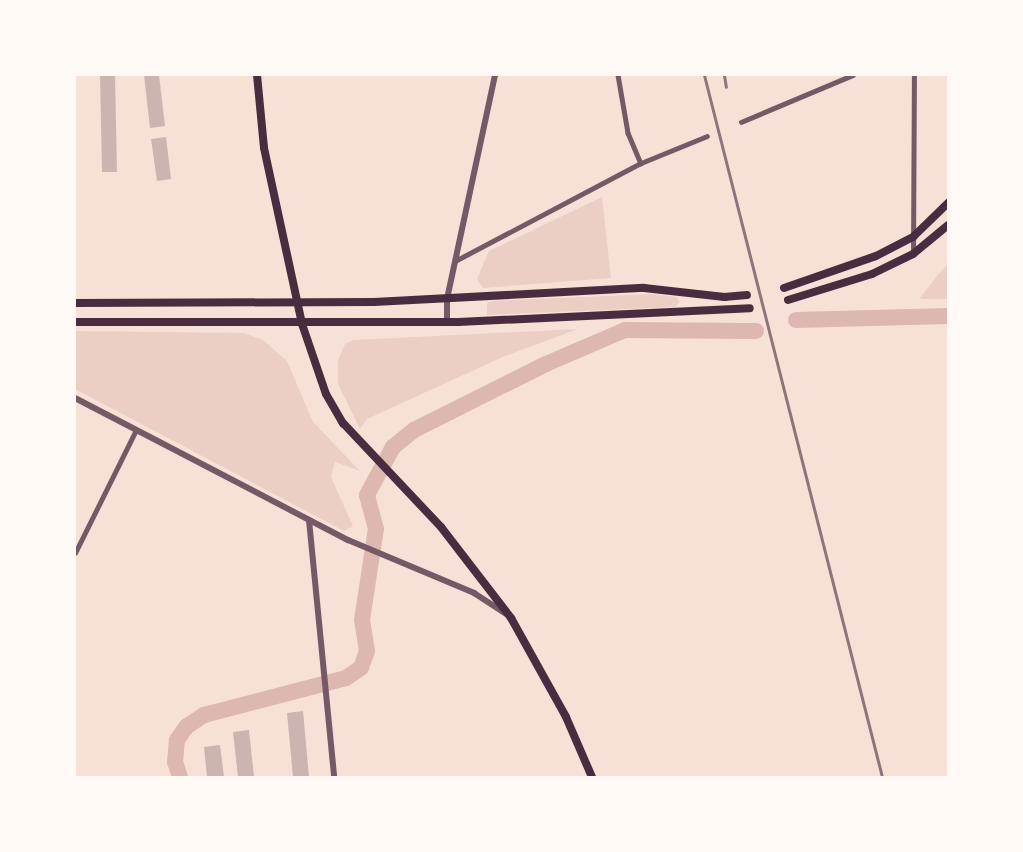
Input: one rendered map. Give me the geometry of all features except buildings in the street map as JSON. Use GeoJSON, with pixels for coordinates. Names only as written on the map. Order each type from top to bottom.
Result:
{"type":"FeatureCollection","features":[{"type":"Feature","properties":{"kind":"main road"},"geometry":{"type":"LineString","coordinates":[[257,75],[264,148],[297,302],[302,324],[326,394],[343,423],[478,571],[511,618],[566,717],[592,777]]}},
{"type":"Feature","properties":{"kind":"main road"},"geometry":{"type":"LineString","coordinates":[[784,288],[876,256],[913,237],[948,203]]}},
{"type":"Feature","properties":{"kind":"main road"},"geometry":{"type":"LineString","coordinates":[[788,300],[872,274],[913,254],[948,225]]}},
{"type":"Feature","properties":{"kind":"main road"},"geometry":{"type":"LineString","coordinates":[[75,303],[447,299],[644,288],[724,297],[747,296]]}},
{"type":"Feature","properties":{"kind":"main road"},"geometry":{"type":"LineString","coordinates":[[75,322],[302,324],[447,322],[750,308]]}},
{"type":"Feature","properties":{"kind":"street"},"geometry":{"type":"LineString","coordinates":[[447,322],[447,299],[495,75]]}},
{"type":"Feature","properties":{"kind":"street"},"geometry":{"type":"LineString","coordinates":[[618,75],[628,133],[640,163]]}},
{"type":"Feature","properties":{"kind":"street"},"geometry":{"type":"LineString","coordinates":[[741,122],[853,75]]}},
{"type":"Feature","properties":{"kind":"street"},"geometry":{"type":"LineString","coordinates":[[913,254],[914,75]]}},
{"type":"Feature","properties":{"kind":"street"},"geometry":{"type":"LineString","coordinates":[[455,261],[640,163],[708,136]]}},
{"type":"Feature","properties":{"kind":"street"},"geometry":{"type":"LineString","coordinates":[[75,398],[348,540],[474,593],[511,618]]}},
{"type":"Feature","properties":{"kind":"street"},"geometry":{"type":"LineString","coordinates":[[75,553],[136,430]]}},
{"type":"Feature","properties":{"kind":"street"},"geometry":{"type":"LineString","coordinates":[[309,520],[334,777]]}},
{"type":"Feature","properties":{"kind":"shaded area"},"geometry":{"type":"Polygon","coordinates":[[[602,197],[611,278],[483,288],[477,279],[489,251],[602,197]]]}},
{"type":"Feature","properties":{"kind":"shaded area"},"geometry":{"type":"Polygon","coordinates":[[[948,264],[948,299],[919,299],[938,275],[948,264]]]}},
{"type":"Feature","properties":{"kind":"shaded area"},"geometry":{"type":"Polygon","coordinates":[[[651,294],[676,297],[680,302],[675,307],[487,315],[487,303],[493,301],[651,294]]]}},
{"type":"Feature","properties":{"kind":"shaded area"},"geometry":{"type":"Polygon","coordinates":[[[578,329],[505,356],[367,419],[360,429],[338,384],[338,360],[345,344],[353,340],[578,329]]]}},
{"type":"Feature","properties":{"kind":"shaded area"},"geometry":{"type":"Polygon","coordinates":[[[75,331],[244,333],[263,340],[287,361],[313,422],[360,471],[335,462],[331,477],[353,526],[344,531],[75,389],[75,331]]]}},
{"type":"Feature","properties":{"kind":"waterway"},"geometry":{"type":"LineString","coordinates":[[796,320],[948,316]]}},
{"type":"Feature","properties":{"kind":"waterway"},"geometry":{"type":"LineString","coordinates":[[180,777],[175,762],[177,740],[186,727],[204,715],[346,678],[361,668],[367,651],[362,620],[376,529],[367,495],[393,447],[414,430],[546,364],[625,330],[756,331]]}},
{"type":"Feature","properties":{"kind":"railway"},"geometry":{"type":"LineString","coordinates":[[704,75],[882,777]]}},
{"type":"Feature","properties":{"kind":"railway"},"geometry":{"type":"LineString","coordinates":[[724,75],[726,87]]}}]}
